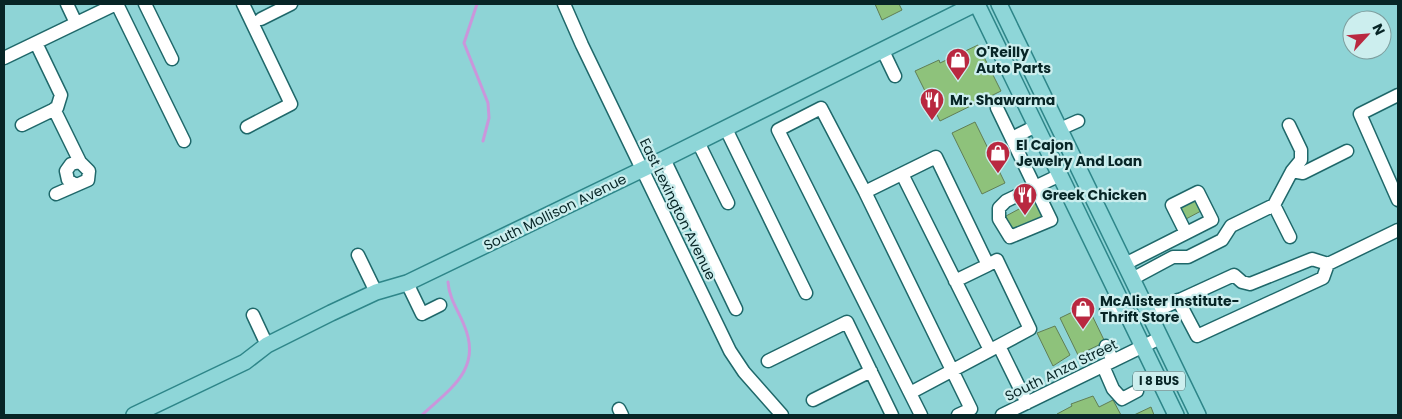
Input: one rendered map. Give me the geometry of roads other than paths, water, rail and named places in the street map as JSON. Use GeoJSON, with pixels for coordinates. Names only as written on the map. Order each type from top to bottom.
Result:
{"type":"FeatureCollection","features":[{"type":"Feature","properties":{"kind":"main road","name":"South Mollison Avenue"},"geometry":{"type":"LineString","coordinates":[[142,414],[245,362],[267,345],[376,292],[407,283],[642,170],[976,4]]}},
{"type":"Feature","properties":{"kind":"main road","name":"I 8 BUS"},"geometry":{"type":"LineString","coordinates":[[976,4],[1176,415]]}},
{"type":"Feature","properties":{"kind":"main road","name":"I 8 BUS"},"geometry":{"type":"LineString","coordinates":[[999,4],[1198,415]]}},
{"type":"Feature","properties":{"kind":"street"},"geometry":{"type":"LineString","coordinates":[[67,4],[76,23]]}},
{"type":"Feature","properties":{"kind":"street"},"geometry":{"type":"LineString","coordinates":[[4,58],[116,4],[184,141]]}},
{"type":"Feature","properties":{"kind":"street"},"geometry":{"type":"LineString","coordinates":[[145,4],[172,58]]}},
{"type":"Feature","properties":{"kind":"street"},"geometry":{"type":"LineString","coordinates":[[243,4],[291,104],[246,127]]}},
{"type":"Feature","properties":{"kind":"street"},"geometry":{"type":"LineString","coordinates":[[261,19],[291,4]]}},
{"type":"Feature","properties":{"kind":"street","name":"East Lexington Avenue"},"geometry":{"type":"LineString","coordinates":[[564,4],[730,351],[744,372],[782,415]]}},
{"type":"Feature","properties":{"kind":"street"},"geometry":{"type":"LineString","coordinates":[[22,125],[54,109],[60,103],[62,95],[36,43]]}},
{"type":"Feature","properties":{"kind":"street"},"geometry":{"type":"LineString","coordinates":[[883,51],[896,76]]}},
{"type":"Feature","properties":{"kind":"street"},"geometry":{"type":"LineString","coordinates":[[1398,95],[1360,114],[1398,200]]}},
{"type":"Feature","properties":{"kind":"street"},"geometry":{"type":"LineString","coordinates":[[921,415],[778,130],[821,108],[865,192],[971,409],[958,415]]}},
{"type":"Feature","properties":{"kind":"street"},"geometry":{"type":"LineString","coordinates":[[998,108],[1035,187],[1051,220],[1010,237],[998,212],[999,208],[1006,201],[1035,187],[1060,174]]}},
{"type":"Feature","properties":{"kind":"street"},"geometry":{"type":"LineString","coordinates":[[54,109],[80,162],[87,167],[89,176],[84,183],[56,194]]}},
{"type":"Feature","properties":{"kind":"street"},"geometry":{"type":"LineString","coordinates":[[1060,129],[1078,121]]}},
{"type":"Feature","properties":{"kind":"street"},"geometry":{"type":"LineString","coordinates":[[1132,279],[1174,257],[1188,258],[1222,240],[1230,226],[1274,205],[1292,171],[1301,160],[1301,150],[1289,125]]}},
{"type":"Feature","properties":{"kind":"street"},"geometry":{"type":"LineString","coordinates":[[1012,138],[1036,126]]}},
{"type":"Feature","properties":{"kind":"street"},"geometry":{"type":"LineString","coordinates":[[726,128],[806,293]]}},
{"type":"Feature","properties":{"kind":"street"},"geometry":{"type":"LineString","coordinates":[[698,142],[728,204]]}},
{"type":"Feature","properties":{"kind":"street"},"geometry":{"type":"LineString","coordinates":[[1292,171],[1303,173],[1347,151]]}},
{"type":"Feature","properties":{"kind":"street"},"geometry":{"type":"LineString","coordinates":[[865,192],[936,157],[988,265]]}},
{"type":"Feature","properties":{"kind":"street"},"geometry":{"type":"LineString","coordinates":[[664,159],[736,309]]}},
{"type":"Feature","properties":{"kind":"street"},"geometry":{"type":"LineString","coordinates":[[902,174],[955,281],[1027,403]]}},
{"type":"Feature","properties":{"kind":"street"},"geometry":{"type":"LineString","coordinates":[[1274,205],[1290,237]]}},
{"type":"Feature","properties":{"kind":"street"},"geometry":{"type":"LineString","coordinates":[[1149,314],[1234,275],[1242,282],[1250,284],[1312,259],[1328,264],[1398,230]]}},
{"type":"Feature","properties":{"kind":"street"},"geometry":{"type":"LineString","coordinates":[[1125,264],[1186,233]]}},
{"type":"Feature","properties":{"kind":"street"},"geometry":{"type":"LineString","coordinates":[[358,255],[376,292]]}},
{"type":"Feature","properties":{"kind":"street"},"geometry":{"type":"LineString","coordinates":[[910,393],[1030,330],[997,260],[955,281]]}},
{"type":"Feature","properties":{"kind":"street"},"geometry":{"type":"LineString","coordinates":[[1178,300],[1197,336],[1323,278],[1328,264]]}},
{"type":"Feature","properties":{"kind":"street"},"geometry":{"type":"LineString","coordinates":[[407,283],[422,314],[440,305]]}},
{"type":"Feature","properties":{"kind":"street"},"geometry":{"type":"LineString","coordinates":[[1106,311],[1122,304]]}},
{"type":"Feature","properties":{"kind":"street"},"geometry":{"type":"LineString","coordinates":[[253,315],[267,345]]}},
{"type":"Feature","properties":{"kind":"street"},"geometry":{"type":"LineString","coordinates":[[768,361],[847,322],[892,415]]}},
{"type":"Feature","properties":{"kind":"street","name":"South Anza Street"},"geometry":{"type":"LineString","coordinates":[[1002,415],[1160,338]]}},
{"type":"Feature","properties":{"kind":"street"},"geometry":{"type":"LineString","coordinates":[[1106,346],[1114,389],[1122,399],[1136,391]]}},
{"type":"Feature","properties":{"kind":"street"},"geometry":{"type":"LineString","coordinates":[[813,400],[871,371]]}},
{"type":"Feature","properties":{"kind":"waterway"},"geometry":{"type":"LineString","coordinates":[[477,4],[464,43],[488,103],[489,118],[483,141]]}},
{"type":"Feature","properties":{"kind":"waterway"},"geometry":{"type":"LineString","coordinates":[[422,415],[453,387],[461,377],[469,354],[469,340],[452,299],[448,282]]}},
{"type":"Feature","properties":{"kind":"place","name":"O'Reilly Auto Parts"},"geometry":{"type":"Point","coordinates":[958,81]}},
{"type":"Feature","properties":{"kind":"place","name":"Mr. Shawarma"},"geometry":{"type":"Point","coordinates":[932,121]}},
{"type":"Feature","properties":{"kind":"place","name":"El Cajon Jewelry And Loan"},"geometry":{"type":"Point","coordinates":[998,174]}},
{"type":"Feature","properties":{"kind":"place","name":"Greek Chicken"},"geometry":{"type":"Point","coordinates":[1025,216]}},
{"type":"Feature","properties":{"kind":"place","name":"McAlister Institute- Thrift Store"},"geometry":{"type":"Point","coordinates":[1083,330]}}]}
